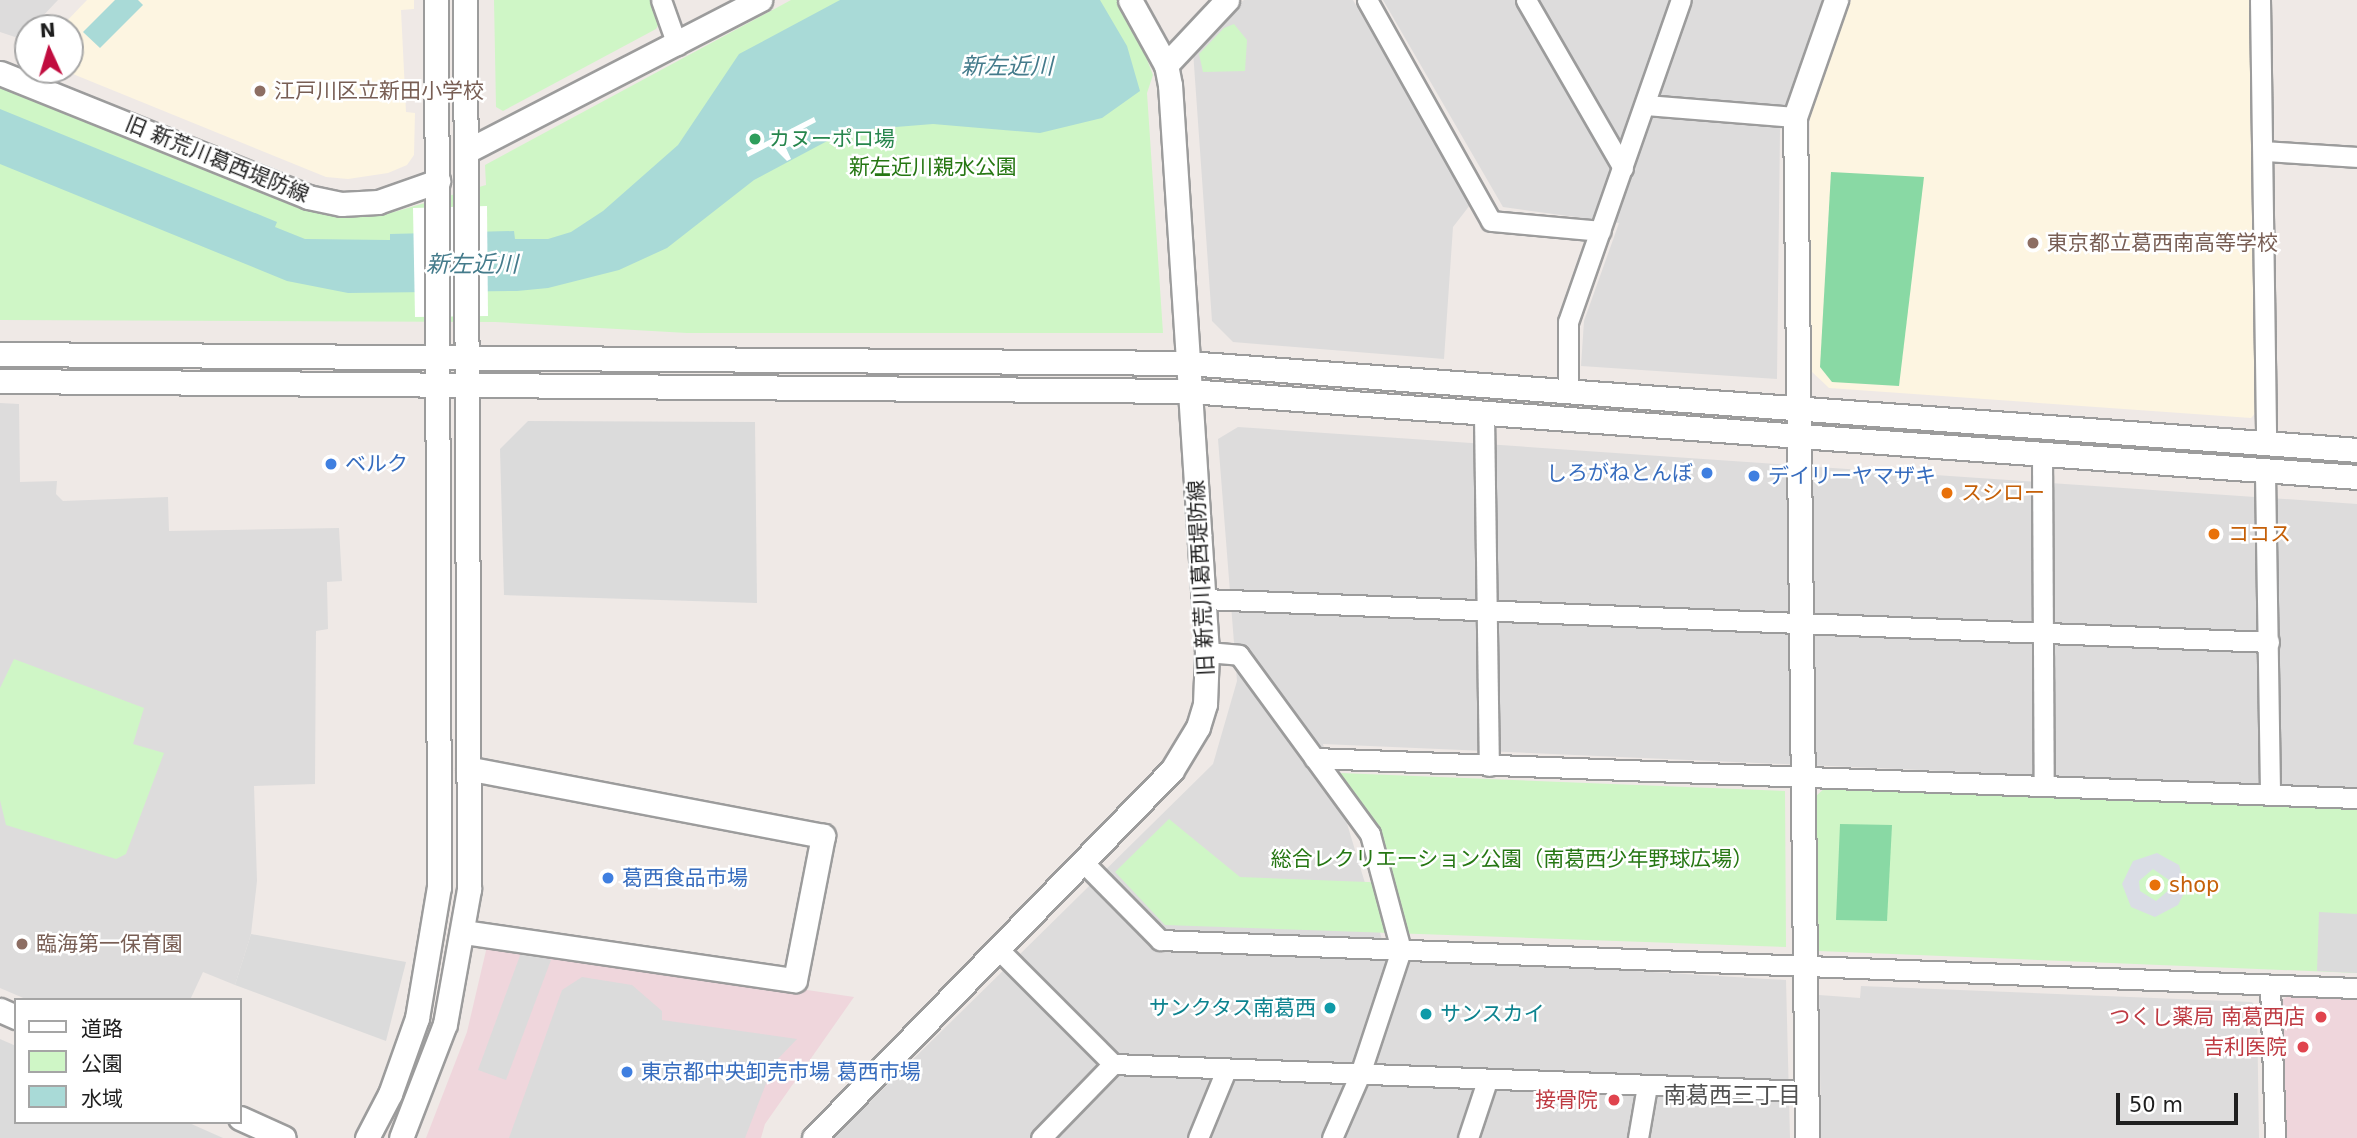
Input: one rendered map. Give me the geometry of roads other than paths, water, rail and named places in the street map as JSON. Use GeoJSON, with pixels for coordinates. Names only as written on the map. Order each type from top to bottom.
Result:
{"type":"FeatureCollection","features":[{"type":"Feature","properties":{"kind":"street"},"geometry":{"type":"LineString","coordinates":[[368,1138],[390,1094],[417,1018],[439,887],[436,0]]}},
{"type":"Feature","properties":{"kind":"street"},"geometry":{"type":"LineString","coordinates":[[401,1138],[435,1060],[464,932],[469,889],[465,0]]}},
{"type":"Feature","properties":{"kind":"street"},"geometry":{"type":"LineString","coordinates":[[661,0],[677,45]]}},
{"type":"Feature","properties":{"kind":"street"},"geometry":{"type":"LineString","coordinates":[[467,151],[760,0]]}},
{"type":"Feature","properties":{"kind":"street","name":"旧 新荒川葛西堤防線"},"geometry":{"type":"LineString","coordinates":[[814,1138],[1085,864],[1172,771],[1188,746],[1205,704],[1207,652],[1204,599],[1166,65],[1130,0]]}},
{"type":"Feature","properties":{"kind":"street"},"geometry":{"type":"LineString","coordinates":[[1166,65],[1227,0]]}},
{"type":"Feature","properties":{"kind":"street"},"geometry":{"type":"LineString","coordinates":[[1367,0],[1491,221],[1601,231]]}},
{"type":"Feature","properties":{"kind":"street"},"geometry":{"type":"LineString","coordinates":[[1526,0],[1623,168]]}},
{"type":"Feature","properties":{"kind":"street"},"geometry":{"type":"LineString","coordinates":[[1568,392],[1569,322],[1681,0]]}},
{"type":"Feature","properties":{"kind":"street"},"geometry":{"type":"LineString","coordinates":[[1807,1138],[1795,117],[1836,0]]}},
{"type":"Feature","properties":{"kind":"street"},"geometry":{"type":"LineString","coordinates":[[2260,0],[2266,444]]}},
{"type":"Feature","properties":{"kind":"street","name":"旧 新荒川葛西堤防線"},"geometry":{"type":"LineString","coordinates":[[0,73],[308,197],[341,204],[378,202],[438,181]]}},
{"type":"Feature","properties":{"kind":"street"},"geometry":{"type":"LineString","coordinates":[[1646,105],[1795,117]]}},
{"type":"Feature","properties":{"kind":"street"},"geometry":{"type":"LineString","coordinates":[[2264,151],[2357,157]]}},
{"type":"Feature","properties":{"kind":"street"},"geometry":{"type":"LineString","coordinates":[[0,354],[1187,363],[2357,450]]}},
{"type":"Feature","properties":{"kind":"street"},"geometry":{"type":"LineString","coordinates":[[0,380],[1189,391],[2042,457],[2357,477]]}},
{"type":"Feature","properties":{"kind":"street"},"geometry":{"type":"LineString","coordinates":[[1484,415],[1489,766]]}},
{"type":"Feature","properties":{"kind":"street"},"geometry":{"type":"LineString","coordinates":[[2042,457],[2044,786]]}},
{"type":"Feature","properties":{"kind":"street"},"geometry":{"type":"LineString","coordinates":[[2265,473],[2270,795]]}},
{"type":"Feature","properties":{"kind":"street"},"geometry":{"type":"LineString","coordinates":[[1204,599],[1486,614],[1800,623],[2269,642]]}},
{"type":"Feature","properties":{"kind":"street"},"geometry":{"type":"LineString","coordinates":[[1207,652],[1239,655],[1370,834],[1401,950],[1360,1074],[1332,1138]]}},
{"type":"Feature","properties":{"kind":"street"},"geometry":{"type":"LineString","coordinates":[[1314,758],[1802,779],[2357,798]]}},
{"type":"Feature","properties":{"kind":"street"},"geometry":{"type":"LineString","coordinates":[[464,932],[795,980],[823,836],[468,768]]}},
{"type":"Feature","properties":{"kind":"street"},"geometry":{"type":"LineString","coordinates":[[1085,864],[1160,940],[2357,988]]}},
{"type":"Feature","properties":{"kind":"street"},"geometry":{"type":"LineString","coordinates":[[1000,951],[1112,1064],[1487,1082],[1807,1091]]}},
{"type":"Feature","properties":{"kind":"street"},"geometry":{"type":"LineString","coordinates":[[2270,985],[2274,1138]]}},
{"type":"Feature","properties":{"kind":"street"},"geometry":{"type":"LineString","coordinates":[[1041,1138],[1112,1064]]}},
{"type":"Feature","properties":{"kind":"street"},"geometry":{"type":"LineString","coordinates":[[1198,1138],[1226,1070]]}},
{"type":"Feature","properties":{"kind":"street"},"geometry":{"type":"LineString","coordinates":[[1468,1138],[1487,1082]]}},
{"type":"Feature","properties":{"kind":"street"},"geometry":{"type":"LineString","coordinates":[[1638,1138],[1647,1086]]}},
{"type":"Feature","properties":{"kind":"street"},"geometry":{"type":"LineString","coordinates":[[242,1119],[284,1138]]}},
{"type":"Feature","properties":{"kind":"water"},"geometry":{"type":"Polygon","coordinates":[[[115,0],[138,0],[143,5],[100,48],[84,31],[115,0]]]}},
{"type":"Feature","properties":{"kind":"water","name":"新左近川"},"geometry":{"type":"Polygon","coordinates":[[[840,0],[1100,0],[1127,46],[1140,91],[1102,118],[1040,133],[933,124],[846,131],[754,180],[667,248],[619,270],[548,288],[517,291],[348,293],[287,281],[0,164],[0,109],[277,222],[275,227],[305,239],[390,240],[390,234],[514,231],[515,239],[548,239],[571,232],[603,211],[678,145],[739,54],[840,0]]]}},
{"type":"Feature","properties":{"kind":"place","name":"江戸川区立新田小学校"},"geometry":{"type":"Point","coordinates":[260,91]}},
{"type":"Feature","properties":{"kind":"place","name":"カヌーポロ場"},"geometry":{"type":"Point","coordinates":[755,139]}},
{"type":"Feature","properties":{"kind":"place","name":"東京都立葛西南高等学校"},"geometry":{"type":"Point","coordinates":[2033,243]}},
{"type":"Feature","properties":{"kind":"place","name":"ベルク"},"geometry":{"type":"Point","coordinates":[331,464]}},
{"type":"Feature","properties":{"kind":"place","name":"しろがねとんぼ"},"geometry":{"type":"Point","coordinates":[1707,473]}},
{"type":"Feature","properties":{"kind":"place","name":"デイリーヤマザキ"},"geometry":{"type":"Point","coordinates":[1754,476]}},
{"type":"Feature","properties":{"kind":"place","name":"スシロー"},"geometry":{"type":"Point","coordinates":[1947,493]}},
{"type":"Feature","properties":{"kind":"place","name":"ココス"},"geometry":{"type":"Point","coordinates":[2214,534]}},
{"type":"Feature","properties":{"kind":"place","name":"葛西食品市場"},"geometry":{"type":"Point","coordinates":[608,878]}},
{"type":"Feature","properties":{"kind":"place","name":"shop"},"geometry":{"type":"Point","coordinates":[2155,885]}},
{"type":"Feature","properties":{"kind":"place","name":"臨海第一保育園"},"geometry":{"type":"Point","coordinates":[22,944]}},
{"type":"Feature","properties":{"kind":"place","name":"サンクタス南葛西"},"geometry":{"type":"Point","coordinates":[1330,1008]}},
{"type":"Feature","properties":{"kind":"place","name":"サンスカイ"},"geometry":{"type":"Point","coordinates":[1426,1014]}},
{"type":"Feature","properties":{"kind":"place","name":"つくし薬局 南葛西店"},"geometry":{"type":"Point","coordinates":[2321,1017]}},
{"type":"Feature","properties":{"kind":"place","name":"吉利医院"},"geometry":{"type":"Point","coordinates":[2303,1047]}},
{"type":"Feature","properties":{"kind":"place","name":"東京都中央卸売市場 葛西市場"},"geometry":{"type":"Point","coordinates":[627,1072]}},
{"type":"Feature","properties":{"kind":"place","name":"接骨院"},"geometry":{"type":"Point","coordinates":[1614,1100]}},
{"type":"Feature","properties":{"kind":"district","name":"南葛西三丁目"},"geometry":{"type":"Point","coordinates":[1732,1095]}},
{"type":"Feature","properties":{"kind":"park label","name":"新左近川親水公園"},"geometry":{"type":"Point","coordinates":[933,167]}},
{"type":"Feature","properties":{"kind":"park label","name":"総合レクリエーション公園（南葛西少年野球広場）"},"geometry":{"type":"Point","coordinates":[1512,859]}}]}
